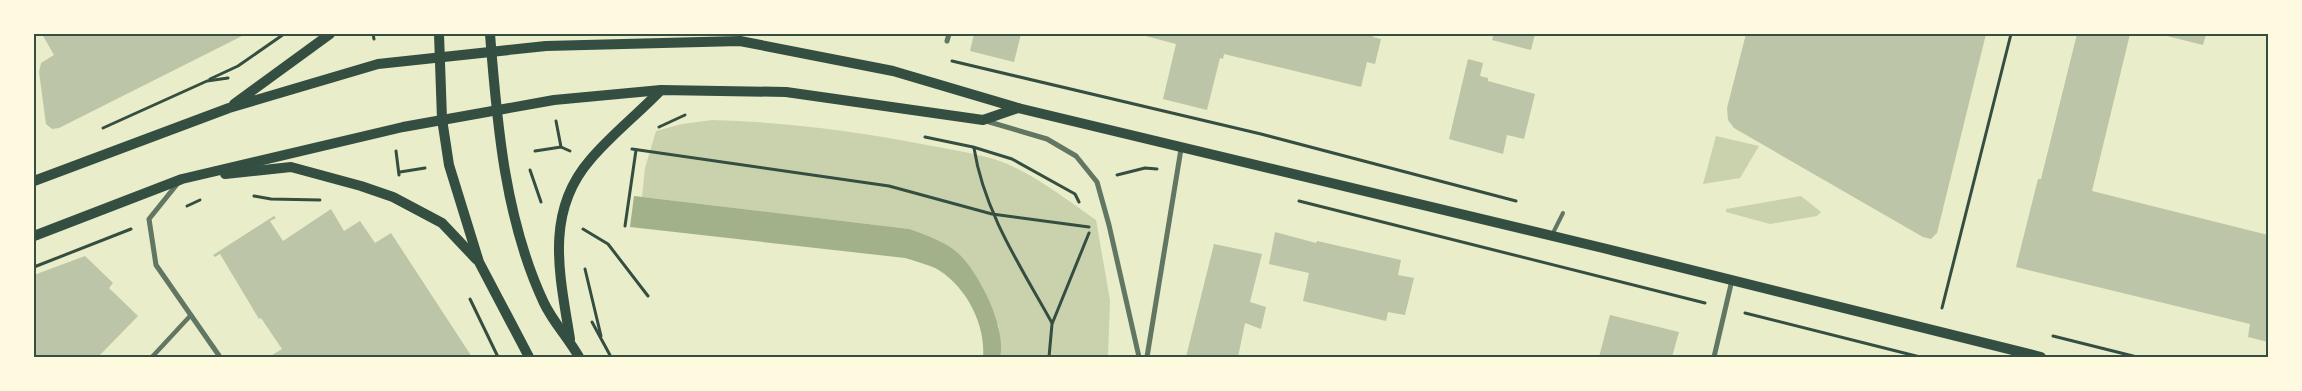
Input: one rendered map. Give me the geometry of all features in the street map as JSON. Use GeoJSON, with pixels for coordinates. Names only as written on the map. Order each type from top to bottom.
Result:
{"type":"FeatureCollection","features":[{"type":"Feature","properties":{"kind":"main road"},"geometry":{"type":"LineString","coordinates":[[229,108],[330,34]]}},
{"type":"Feature","properties":{"kind":"main road"},"geometry":{"type":"LineString","coordinates":[[439,34],[442,119],[448,165],[478,262],[529,357]]}},
{"type":"Feature","properties":{"kind":"main road"},"geometry":{"type":"LineString","coordinates":[[490,34],[502,156],[524,256],[545,305],[580,357]]}},
{"type":"Feature","properties":{"kind":"main road"},"geometry":{"type":"LineString","coordinates":[[719,34],[740,41],[893,71],[1018,108],[1181,149],[1732,280],[2041,357]]}},
{"type":"Feature","properties":{"kind":"main road"},"geometry":{"type":"LineString","coordinates":[[34,181],[229,108],[378,64],[491,50],[546,46],[740,41]]}},
{"type":"Feature","properties":{"kind":"main road"},"geometry":{"type":"LineString","coordinates":[[34,236],[182,179],[392,129],[554,100],[660,90],[786,92],[983,120],[1018,108]]}},
{"type":"Feature","properties":{"kind":"main road"},"geometry":{"type":"LineString","coordinates":[[570,342],[559,256],[558,228],[565,203],[590,160],[660,90]]}},
{"type":"Feature","properties":{"kind":"main road"},"geometry":{"type":"LineString","coordinates":[[182,179],[291,167],[361,186],[393,197],[442,223],[478,262]]}},
{"type":"Feature","properties":{"kind":"street"},"geometry":{"type":"LineString","coordinates":[[947,41],[949,34]]}},
{"type":"Feature","properties":{"kind":"street"},"geometry":{"type":"LineString","coordinates":[[983,120],[1047,139],[1076,156],[1097,182],[1109,225],[1139,357]]}},
{"type":"Feature","properties":{"kind":"street"},"geometry":{"type":"LineString","coordinates":[[1147,357],[1181,149]]}},
{"type":"Feature","properties":{"kind":"street"},"geometry":{"type":"LineString","coordinates":[[182,179],[150,219],[156,265],[220,357]]}},
{"type":"Feature","properties":{"kind":"street"},"geometry":{"type":"LineString","coordinates":[[1714,357],[1732,280]]}},
{"type":"Feature","properties":{"kind":"street"},"geometry":{"type":"LineString","coordinates":[[152,357],[191,314]]}},
{"type":"Feature","properties":{"kind":"lane"},"geometry":{"type":"LineString","coordinates":[[1551,237],[1563,214]]}},
{"type":"Feature","properties":{"kind":"path"},"geometry":{"type":"LineString","coordinates":[[94,132],[238,66],[284,34]]}},
{"type":"Feature","properties":{"kind":"path"},"geometry":{"type":"LineString","coordinates":[[373,34],[374,39]]}},
{"type":"Feature","properties":{"kind":"path"},"geometry":{"type":"LineString","coordinates":[[1942,308],[2011,34]]}},
{"type":"Feature","properties":{"kind":"path"},"geometry":{"type":"LineString","coordinates":[[945,59],[1261,134],[1525,204]]}},
{"type":"Feature","properties":{"kind":"path"},"geometry":{"type":"LineString","coordinates":[[206,80],[236,78]]}},
{"type":"Feature","properties":{"kind":"path"},"geometry":{"type":"LineString","coordinates":[[556,120],[561,147]]}},
{"type":"Feature","properties":{"kind":"path"},"geometry":{"type":"LineString","coordinates":[[918,136],[974,147],[1012,159],[1075,194],[1097,182],[1145,168],[1177,170]]}},
{"type":"Feature","properties":{"kind":"path"},"geometry":{"type":"LineString","coordinates":[[535,151],[561,147],[573,152]]}},
{"type":"Feature","properties":{"kind":"path"},"geometry":{"type":"LineString","coordinates":[[974,147],[978,176],[992,214],[1052,324]]}},
{"type":"Feature","properties":{"kind":"path"},"geometry":{"type":"LineString","coordinates":[[395,148],[400,172],[398,178]]}},
{"type":"Feature","properties":{"kind":"path"},"geometry":{"type":"LineString","coordinates":[[627,148],[889,186],[992,214],[1091,228],[1052,324],[1049,357]]}},
{"type":"Feature","properties":{"kind":"path"},"geometry":{"type":"LineString","coordinates":[[625,226],[636,150]]}},
{"type":"Feature","properties":{"kind":"path"},"geometry":{"type":"LineString","coordinates":[[400,172],[425,168]]}},
{"type":"Feature","properties":{"kind":"path"},"geometry":{"type":"LineString","coordinates":[[252,195],[271,199],[328,201]]}},
{"type":"Feature","properties":{"kind":"path"},"geometry":{"type":"LineString","coordinates":[[1293,200],[1920,357]]}},
{"type":"Feature","properties":{"kind":"path"},"geometry":{"type":"LineString","coordinates":[[582,236],[584,220]]}},
{"type":"Feature","properties":{"kind":"path"},"geometry":{"type":"LineString","coordinates":[[582,229],[608,244],[648,296]]}},
{"type":"Feature","properties":{"kind":"path"},"geometry":{"type":"LineString","coordinates":[[585,268],[602,342],[612,357]]}},
{"type":"Feature","properties":{"kind":"path"},"geometry":{"type":"LineString","coordinates":[[469,296],[498,357]]}},
{"type":"Feature","properties":{"kind":"path"},"geometry":{"type":"LineString","coordinates":[[1933,306],[1951,310]]}},
{"type":"Feature","properties":{"kind":"path"},"geometry":{"type":"LineString","coordinates":[[2044,334],[2137,357]]}},
{"type":"Feature","properties":{"kind":"shaded area"},"geometry":{"type":"Polygon","coordinates":[[[712,120],[820,128],[874,135],[986,157],[1005,163],[1041,182],[1096,220],[1110,300],[1108,357],[1000,357],[999,326],[909,229],[642,197],[645,168],[656,131],[682,124],[712,120]]]}},
{"type":"Feature","properties":{"kind":"shaded area"},"geometry":{"type":"Polygon","coordinates":[[[1716,136],[1759,146],[1740,178],[1703,184],[1716,136]]]}},
{"type":"Feature","properties":{"kind":"shaded area"},"geometry":{"type":"Polygon","coordinates":[[[634,196],[909,229],[936,239],[955,250],[976,275],[996,318],[1000,332],[1000,357],[983,357],[981,331],[971,306],[956,284],[935,268],[905,258],[630,227],[634,196]]]}},
{"type":"Feature","properties":{"kind":"shaded area"},"geometry":{"type":"Polygon","coordinates":[[[1801,196],[1821,212],[1817,216],[1770,224],[1726,212],[1726,209],[1801,196]]]}},
{"type":"Feature","properties":{"kind":"building"},"geometry":{"type":"Polygon","coordinates":[[[42,34],[246,34],[59,128],[52,129],[46,124],[39,72],[41,63],[54,55],[42,34]]]}},
{"type":"Feature","properties":{"kind":"building"},"geometry":{"type":"Polygon","coordinates":[[[974,34],[1021,34],[1014,62],[970,51],[974,34]]]}},
{"type":"Feature","properties":{"kind":"building"},"geometry":{"type":"Polygon","coordinates":[[[1138,34],[1373,34],[1373,37],[1381,39],[1375,64],[1367,62],[1361,87],[1224,54],[1223,59],[1220,58],[1207,110],[1163,99],[1176,44],[1138,34]]]}},
{"type":"Feature","properties":{"kind":"building"},"geometry":{"type":"Polygon","coordinates":[[[1494,34],[1535,34],[1531,50],[1492,40],[1494,34]]]}},
{"type":"Feature","properties":{"kind":"building"},"geometry":{"type":"Polygon","coordinates":[[[1746,34],[1986,34],[1937,233],[1931,239],[1923,237],[1734,128],[1728,120],[1727,108],[1746,34]]]}},
{"type":"Feature","properties":{"kind":"building"},"geometry":{"type":"Polygon","coordinates":[[[2077,34],[2130,34],[2092,191],[2268,235],[2268,342],[2248,337],[2250,324],[2016,267],[2038,179],[2041,179],[2077,34]]]}},
{"type":"Feature","properties":{"kind":"building"},"geometry":{"type":"Polygon","coordinates":[[[2159,34],[2206,34],[2203,45],[2159,34]]]}},
{"type":"Feature","properties":{"kind":"building"},"geometry":{"type":"Polygon","coordinates":[[[1468,59],[1483,63],[1480,76],[1488,78],[1488,81],[1535,94],[1524,139],[1507,135],[1503,154],[1449,139],[1468,59]]]}},
{"type":"Feature","properties":{"kind":"building"},"geometry":{"type":"Polygon","coordinates":[[[331,209],[344,231],[360,221],[375,243],[391,233],[472,357],[269,357],[282,349],[261,318],[259,319],[220,254],[215,257],[213,255],[274,216],[276,218],[270,221],[283,241],[331,209]]]}},
{"type":"Feature","properties":{"kind":"building"},"geometry":{"type":"Polygon","coordinates":[[[1275,232],[1316,243],[1317,241],[1401,260],[1398,275],[1414,278],[1405,315],[1388,312],[1386,321],[1303,301],[1309,273],[1269,264],[1275,232]]]}},
{"type":"Feature","properties":{"kind":"building"},"geometry":{"type":"Polygon","coordinates":[[[1214,244],[1262,254],[1250,302],[1266,307],[1261,329],[1245,323],[1238,357],[1186,357],[1214,244]]]}},
{"type":"Feature","properties":{"kind":"building"},"geometry":{"type":"Polygon","coordinates":[[[85,256],[113,283],[109,288],[138,316],[98,357],[34,357],[34,275],[85,256]]]}},
{"type":"Feature","properties":{"kind":"building"},"geometry":{"type":"Polygon","coordinates":[[[1610,315],[1679,332],[1672,357],[1599,357],[1610,315]]]}}]}
